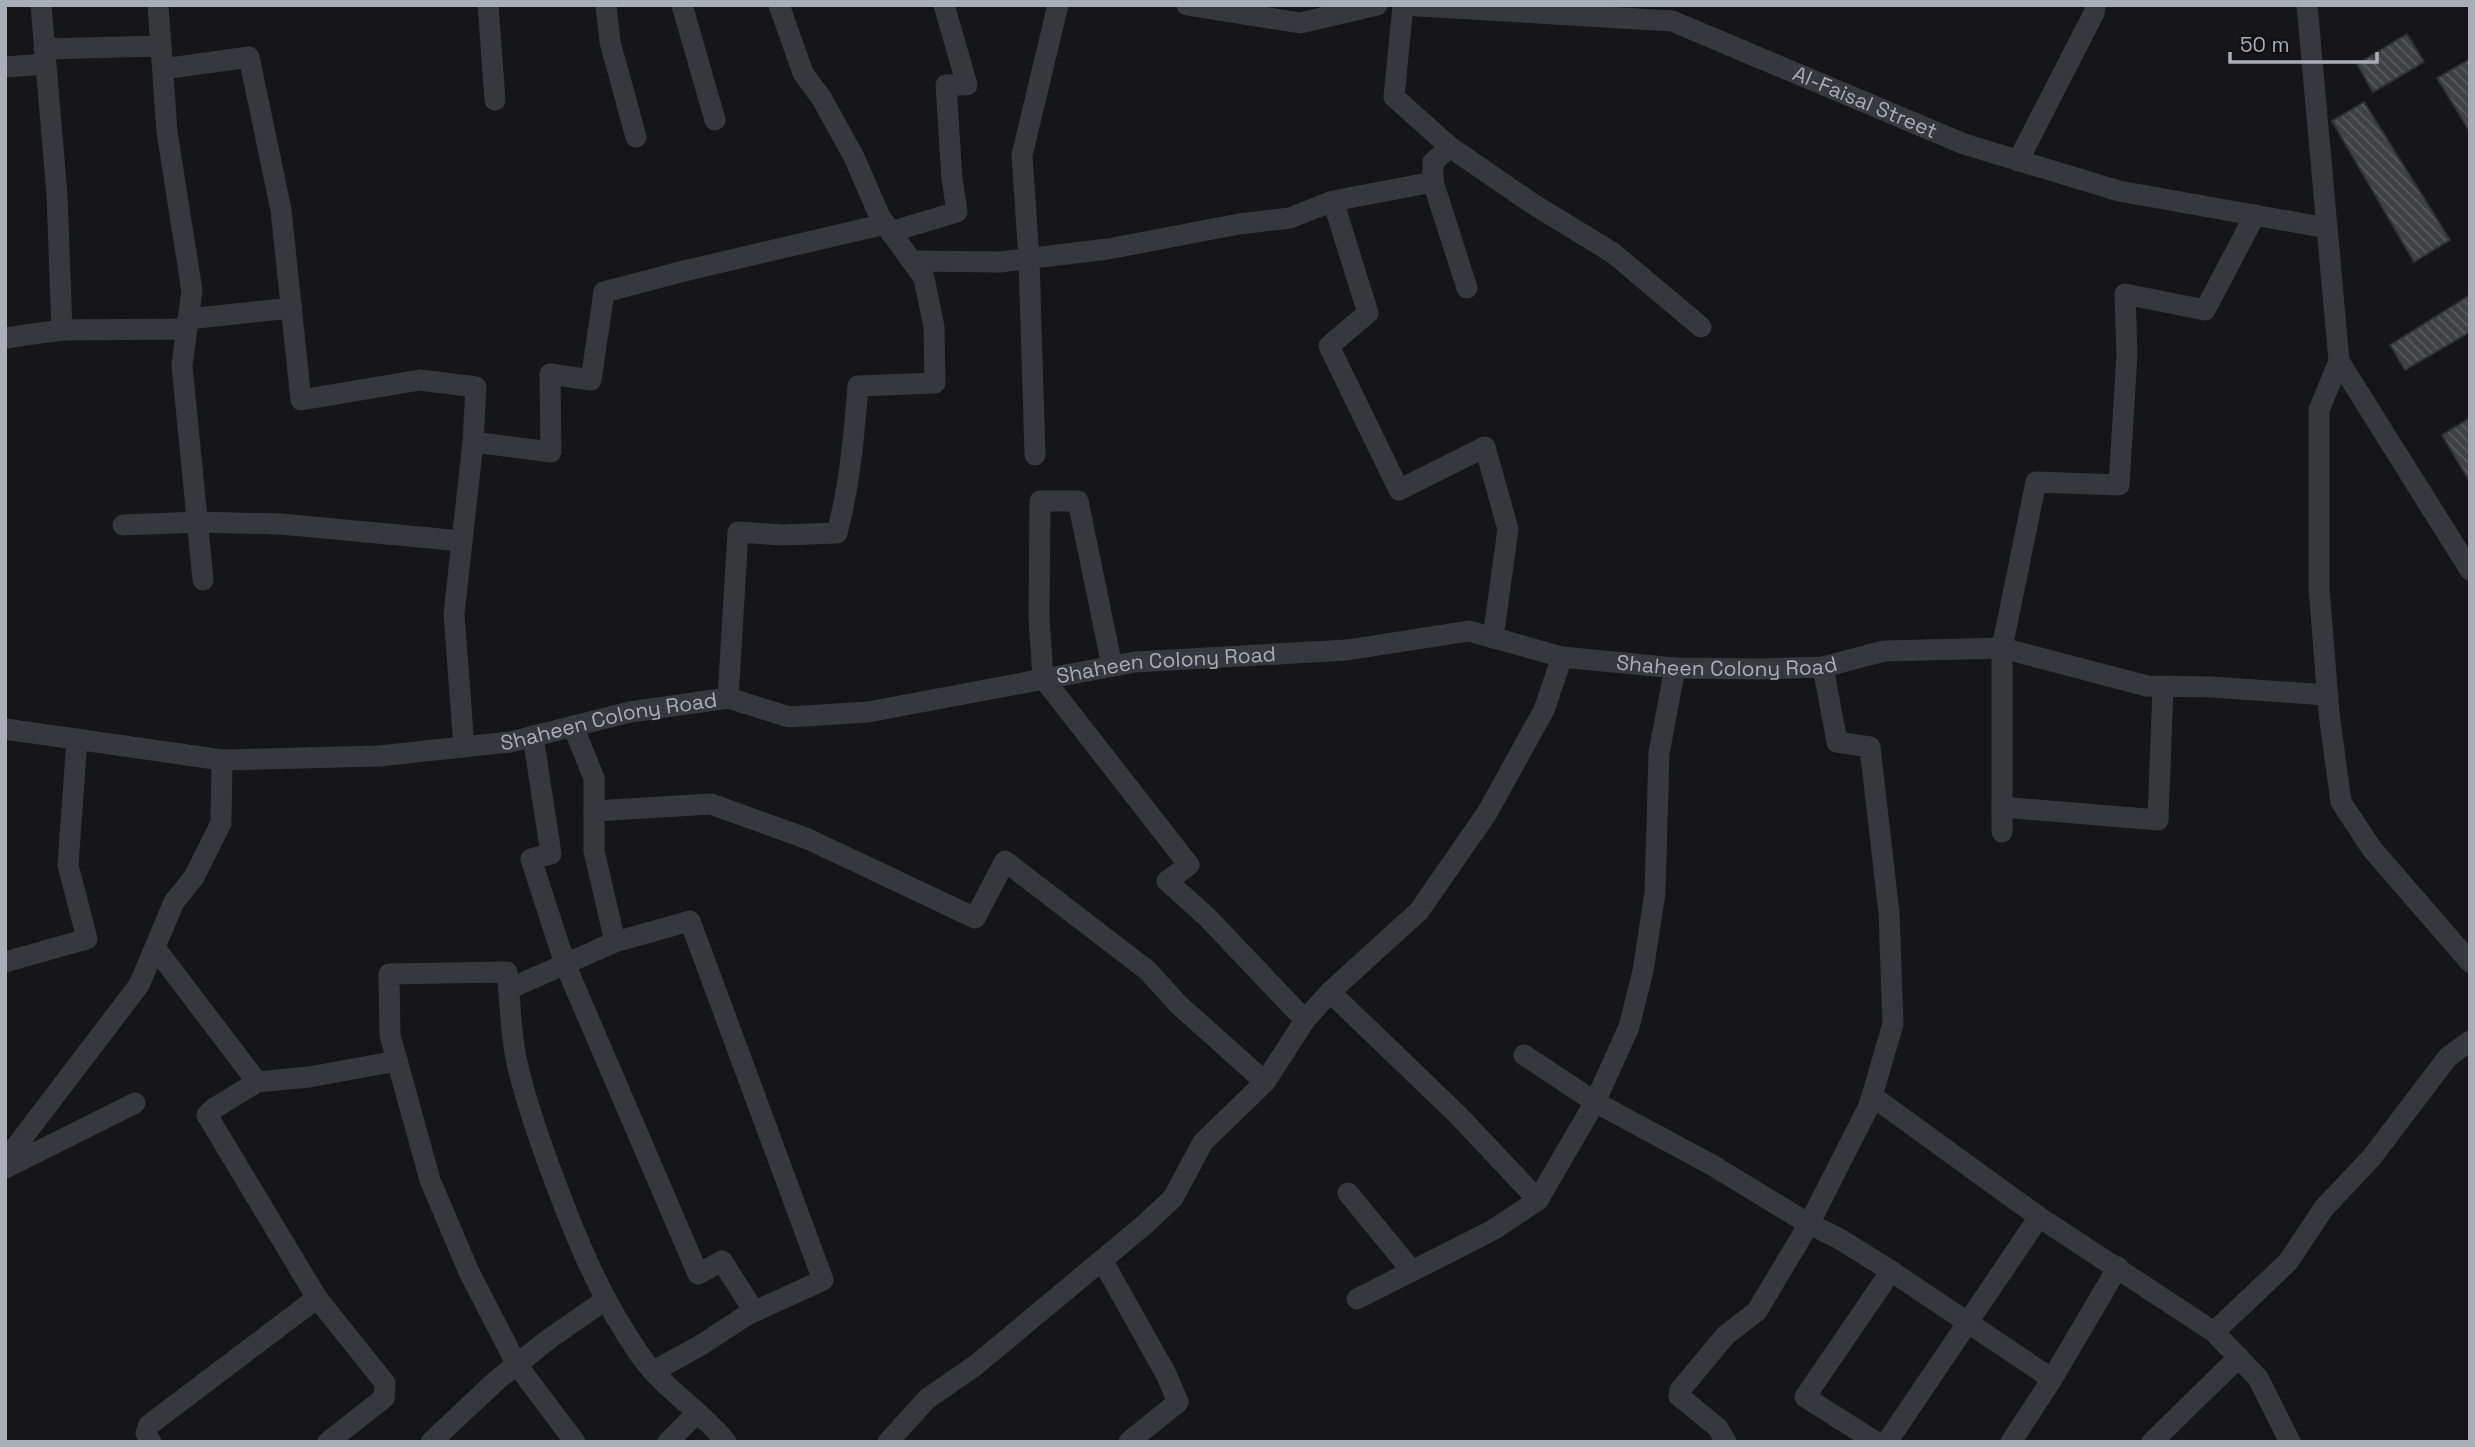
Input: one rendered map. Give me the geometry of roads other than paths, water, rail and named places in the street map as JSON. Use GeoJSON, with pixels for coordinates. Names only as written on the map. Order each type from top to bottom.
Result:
{"type":"FeatureCollection","features":[{"type":"Feature","properties":{"kind":"street"},"geometry":{"type":"LineString","coordinates":[[41,5],[57,195],[62,330]]}},
{"type":"Feature","properties":{"kind":"street"},"geometry":{"type":"LineString","coordinates":[[158,5],[167,132],[192,291],[182,365],[204,580]]}},
{"type":"Feature","properties":{"kind":"street"},"geometry":{"type":"LineString","coordinates":[[488,5],[495,100]]}},
{"type":"Feature","properties":{"kind":"street"},"geometry":{"type":"LineString","coordinates":[[607,5],[610,41],[636,137]]}},
{"type":"Feature","properties":{"kind":"street"},"geometry":{"type":"LineString","coordinates":[[682,5],[715,120]]}},
{"type":"Feature","properties":{"kind":"street"},"geometry":{"type":"LineString","coordinates":[[728,698],[738,532],[782,535],[836,533],[852,459],[858,386],[935,383],[934,327],[924,278],[888,228],[854,156],[822,99],[803,73],[779,5]]}},
{"type":"Feature","properties":{"kind":"street"},"geometry":{"type":"LineString","coordinates":[[473,442],[551,452],[550,374],[591,380],[604,292],[684,271],[957,212],[952,179],[946,85],[967,85],[944,5]]}},
{"type":"Feature","properties":{"kind":"street"},"geometry":{"type":"LineString","coordinates":[[1035,454],[1029,258],[1022,155],[1058,5]]}},
{"type":"Feature","properties":{"kind":"street"},"geometry":{"type":"LineString","coordinates":[[1187,5],[1301,14],[1377,5]]}},
{"type":"Feature","properties":{"kind":"street"},"geometry":{"type":"LineString","coordinates":[[1402,5],[1394,97],[1450,146],[1534,204],[1613,253],[1701,327]]}},
{"type":"Feature","properties":{"kind":"street","name":"Al-Faisal Street"},"geometry":{"type":"LineString","coordinates":[[1402,5],[1672,21],[1964,145],[2119,191],[2327,228]]}},
{"type":"Feature","properties":{"kind":"street"},"geometry":{"type":"LineString","coordinates":[[2018,161],[2095,5]]}},
{"type":"Feature","properties":{"kind":"street"},"geometry":{"type":"LineString","coordinates":[[2302,7],[2339,361],[2470,570]]}},
{"type":"Feature","properties":{"kind":"street"},"geometry":{"type":"LineString","coordinates":[[5,67],[44,56],[161,46]]}},
{"type":"Feature","properties":{"kind":"street"},"geometry":{"type":"LineString","coordinates":[[163,69],[249,57],[281,210],[300,400],[420,380],[476,387],[473,442],[454,614],[464,747]]}},
{"type":"Feature","properties":{"kind":"street"},"geometry":{"type":"LineString","coordinates":[[1450,146],[1433,162],[1433,182],[1467,288]]}},
{"type":"Feature","properties":{"kind":"street"},"geometry":{"type":"LineString","coordinates":[[912,261],[1000,262],[1108,249],[1239,224],[1290,218],[1333,201],[1433,182]]}},
{"type":"Feature","properties":{"kind":"street"},"geometry":{"type":"LineString","coordinates":[[1333,201],[1368,313],[1329,346],[1399,490],[1485,447],[1508,529],[1493,638]]}},
{"type":"Feature","properties":{"kind":"street"},"geometry":{"type":"LineString","coordinates":[[2002,832],[2002,648],[2036,482],[2119,485],[2127,354],[2125,294],[2205,310],[2255,215]]}},
{"type":"Feature","properties":{"kind":"street"},"geometry":{"type":"LineString","coordinates":[[5,338],[62,330],[188,324],[292,308]]}},
{"type":"Feature","properties":{"kind":"street"},"geometry":{"type":"LineString","coordinates":[[2339,361],[2319,410],[2319,588],[2328,695],[2342,802],[2372,849],[2470,962]]}},
{"type":"Feature","properties":{"kind":"street"},"geometry":{"type":"LineString","coordinates":[[1112,666],[1078,501],[1040,501],[1039,618],[1043,678],[1189,865],[1167,881],[1207,917],[1305,1020]]}},
{"type":"Feature","properties":{"kind":"street"},"geometry":{"type":"LineString","coordinates":[[123,525],[281,524],[462,541]]}},
{"type":"Feature","properties":{"kind":"street","name":"Shaheen Colony Road"},"geometry":{"type":"LineString","coordinates":[[5,729],[222,760],[379,756],[510,742],[629,712],[728,698],[789,717],[868,712],[1148,661],[1347,650],[1469,631],[1562,657],[1675,668],[1823,667],[1884,651],[2002,648],[2147,686],[2328,695]]}},
{"type":"Feature","properties":{"kind":"street"},"geometry":{"type":"LineString","coordinates":[[888,1442],[927,1399],[976,1365],[1173,1198],[1203,1142],[1265,1082],[1305,1020],[1329,992],[1419,911],[1487,813],[1544,710],[1562,657]]}},
{"type":"Feature","properties":{"kind":"street"},"geometry":{"type":"LineString","coordinates":[[1726,1442],[1718,1428],[1679,1396],[1680,1390],[1726,1335],[1757,1311],[1809,1224],[1868,1108],[1893,1024],[1889,913],[1870,747],[1837,742],[1823,667]]}},
{"type":"Feature","properties":{"kind":"street"},"geometry":{"type":"LineString","coordinates":[[1357,1299],[1427,1266],[1493,1230],[1538,1200],[1595,1102],[1629,1027],[1643,971],[1655,893],[1659,753],[1675,668]]}},
{"type":"Feature","properties":{"kind":"street"},"geometry":{"type":"LineString","coordinates":[[2002,807],[2158,820],[2163,687]]}},
{"type":"Feature","properties":{"kind":"street"},"geometry":{"type":"LineString","coordinates":[[573,726],[594,778],[594,851],[614,942]]}},
{"type":"Feature","properties":{"kind":"street"},"geometry":{"type":"LineString","coordinates":[[533,736],[551,854],[531,859],[565,964],[698,1274],[722,1261],[754,1311]]}},
{"type":"Feature","properties":{"kind":"street"},"geometry":{"type":"LineString","coordinates":[[5,962],[87,939],[68,865],[77,739]]}},
{"type":"Feature","properties":{"kind":"street"},"geometry":{"type":"LineString","coordinates":[[5,1161],[139,985],[174,902],[194,877],[221,823],[222,760]]}},
{"type":"Feature","properties":{"kind":"street"},"geometry":{"type":"LineString","coordinates":[[594,811],[711,804],[808,839],[975,918],[1005,861],[1147,970],[1265,1082]]}},
{"type":"Feature","properties":{"kind":"street"},"geometry":{"type":"LineString","coordinates":[[509,989],[614,942],[690,921],[823,1280],[754,1311],[654,1371]]}},
{"type":"Feature","properties":{"kind":"street"},"geometry":{"type":"LineString","coordinates":[[156,949],[257,1082]]}},
{"type":"Feature","properties":{"kind":"street"},"geometry":{"type":"LineString","coordinates":[[575,1442],[517,1365],[469,1272],[429,1180],[390,1035],[388,974],[507,972],[517,1065],[537,1133],[590,1270],[641,1358],[696,1413],[714,1427],[726,1442]]}},
{"type":"Feature","properties":{"kind":"street"},"geometry":{"type":"LineString","coordinates":[[1329,992],[1458,1115],[1538,1200]]}},
{"type":"Feature","properties":{"kind":"street"},"geometry":{"type":"LineString","coordinates":[[2214,1332],[2288,1262],[2324,1208],[2372,1157],[2448,1057],[2470,1041]]}},
{"type":"Feature","properties":{"kind":"street"},"geometry":{"type":"LineString","coordinates":[[1524,1055],[1595,1102],[1712,1165],[1809,1224],[1838,1238],[2052,1379]]}},
{"type":"Feature","properties":{"kind":"street"},"geometry":{"type":"LineString","coordinates":[[328,1442],[384,1398],[385,1383],[317,1298],[207,1115],[257,1082],[309,1077],[397,1061]]}},
{"type":"Feature","properties":{"kind":"street"},"geometry":{"type":"LineString","coordinates":[[1872,1096],[2039,1217],[2214,1332],[2258,1378],[2282,1437]]}},
{"type":"Feature","properties":{"kind":"street"},"geometry":{"type":"LineString","coordinates":[[5,1168],[135,1103]]}},
{"type":"Feature","properties":{"kind":"street"},"geometry":{"type":"LineString","coordinates":[[1348,1193],[1412,1271]]}},
{"type":"Feature","properties":{"kind":"street"},"geometry":{"type":"LineString","coordinates":[[1887,1442],[2039,1217]]}},
{"type":"Feature","properties":{"kind":"street"},"geometry":{"type":"LineString","coordinates":[[1102,1260],[1166,1374],[1178,1402],[1129,1442]]}},
{"type":"Feature","properties":{"kind":"street"},"geometry":{"type":"LineString","coordinates":[[2011,1442],[2052,1379],[2118,1267]]}},
{"type":"Feature","properties":{"kind":"street"},"geometry":{"type":"LineString","coordinates":[[1876,1442],[1805,1396],[1891,1271]]}},
{"type":"Feature","properties":{"kind":"street"},"geometry":{"type":"LineString","coordinates":[[151,1442],[146,1433],[149,1425],[317,1298]]}},
{"type":"Feature","properties":{"kind":"street"},"geometry":{"type":"LineString","coordinates":[[431,1442],[496,1380],[605,1300]]}},
{"type":"Feature","properties":{"kind":"street"},"geometry":{"type":"LineString","coordinates":[[2152,1442],[2239,1357]]}},
{"type":"Feature","properties":{"kind":"street"},"geometry":{"type":"LineString","coordinates":[[668,1442],[696,1413]]}}]}
